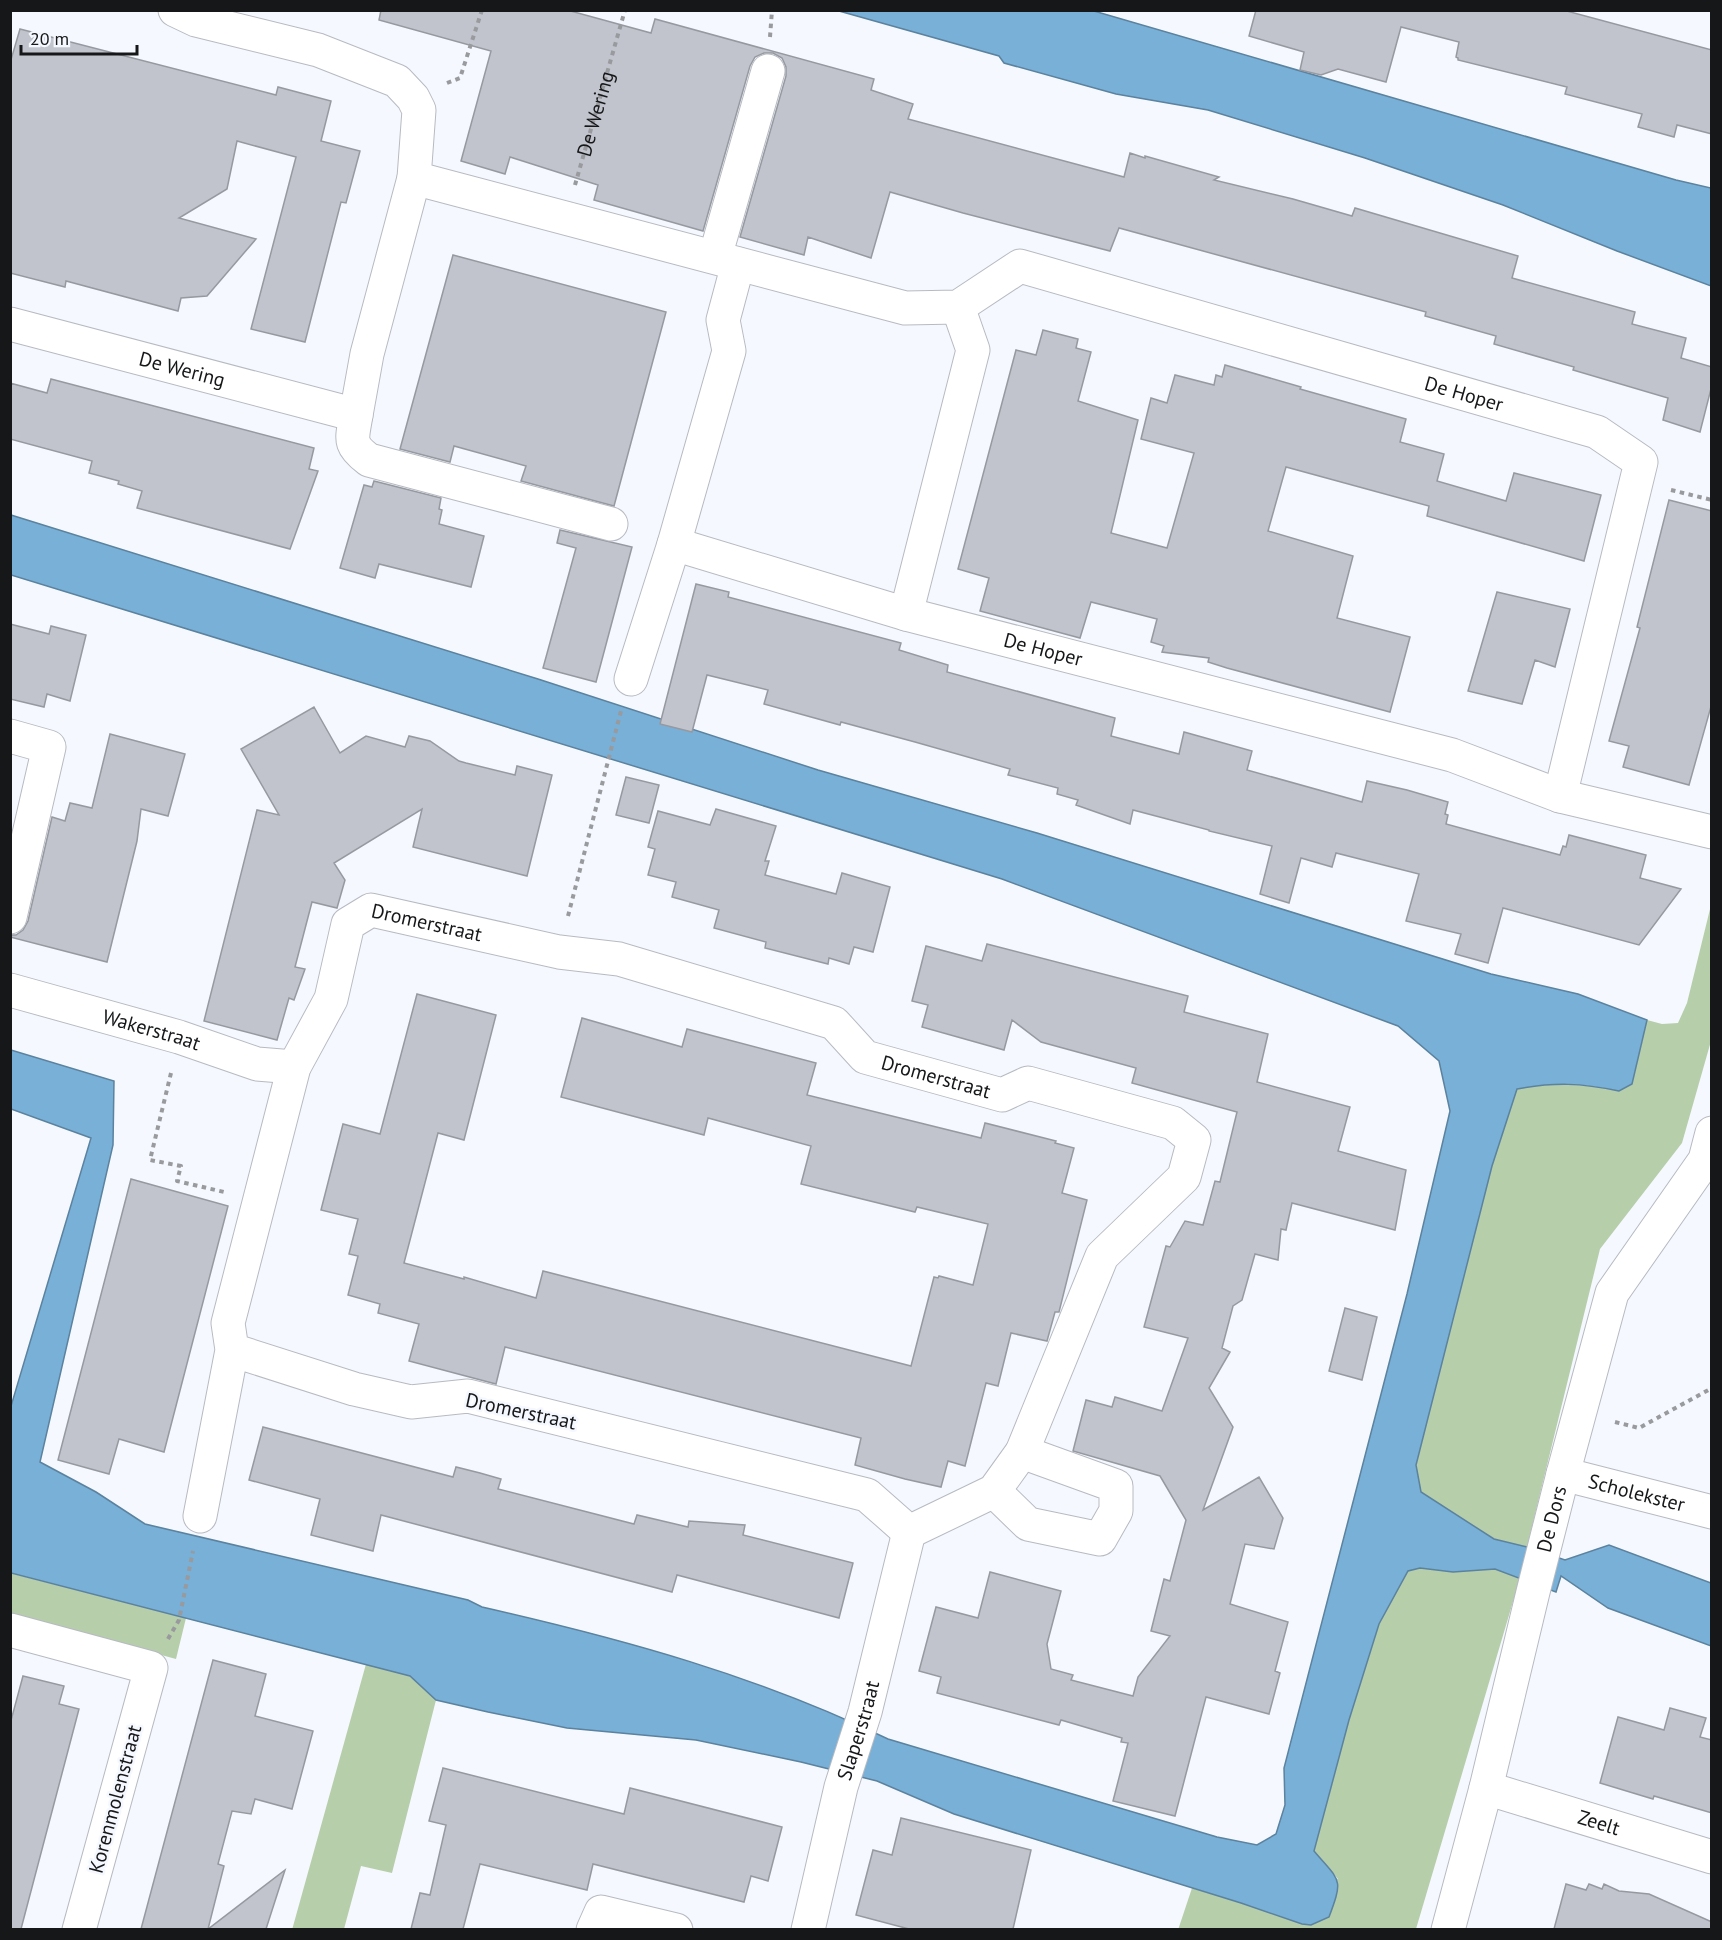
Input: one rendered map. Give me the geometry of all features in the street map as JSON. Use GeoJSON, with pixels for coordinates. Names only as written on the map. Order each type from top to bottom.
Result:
{"type":"FeatureCollection","features":[{"type":"Feature","properties":{"kind":"street"},"geometry":{"type":"LineString","coordinates":[[190,14],[318,50],[397,81],[413,98],[418,110],[414,178],[367,354],[352,437],[356,450],[369,460],[611,525]]}},
{"type":"Feature","properties":{"kind":"street"},"geometry":{"type":"LineString","coordinates":[[631,679],[674,544],[729,351],[723,320],[726,260],[768,71]]}},
{"type":"Feature","properties":{"kind":"street"},"geometry":{"type":"LineString","coordinates":[[414,178],[905,308],[958,307],[973,350],[906,614]]}},
{"type":"Feature","properties":{"kind":"street","name":"De Hoper"},"geometry":{"type":"LineString","coordinates":[[958,307],[1020,266],[1597,432],[1641,462],[1560,796]]}},
{"type":"Feature","properties":{"kind":"street","name":"De Wering"},"geometry":{"type":"LineString","coordinates":[[10,324],[356,415]]}},
{"type":"Feature","properties":{"kind":"street","name":"De Hoper"},"geometry":{"type":"LineString","coordinates":[[674,544],[906,614],[1452,755],[1560,796],[1712,832]]}},
{"type":"Feature","properties":{"kind":"street"},"geometry":{"type":"LineString","coordinates":[[10,736],[49,747],[10,917]]}},
{"type":"Feature","properties":{"kind":"street","name":"Dromerstraat"},"geometry":{"type":"LineString","coordinates":[[371,910],[559,952],[619,959],[834,1023],[865,1057],[1002,1095],[1028,1083],[1056,1090],[1173,1123],[1194,1140],[1184,1177],[1102,1257],[1022,1452],[994,1491],[909,1532],[867,1495],[468,1396],[411,1402],[354,1389],[232,1350],[228,1323],[294,1067],[330,999],[348,924],[371,910]]}},
{"type":"Feature","properties":{"kind":"street","name":"Wakerstraat"},"geometry":{"type":"LineString","coordinates":[[10,990],[179,1037],[257,1064],[294,1067]]}},
{"type":"Feature","properties":{"kind":"street","name":"De Dors"},"geometry":{"type":"LineString","coordinates":[[1448,1929],[1486,1788],[1563,1474],[1612,1293],[1705,1160],[1712,1133]]}},
{"type":"Feature","properties":{"kind":"street"},"geometry":{"type":"LineString","coordinates":[[200,1516],[232,1350]]}},
{"type":"Feature","properties":{"kind":"street"},"geometry":{"type":"LineString","coordinates":[[994,1491],[1028,1524],[1100,1539],[1116,1511],[1116,1486],[1022,1452]]}},
{"type":"Feature","properties":{"kind":"street","name":"Scholekster"},"geometry":{"type":"LineString","coordinates":[[1563,1474],[1712,1512]]}},
{"type":"Feature","properties":{"kind":"street","name":"Slaperstraat"},"geometry":{"type":"LineString","coordinates":[[808,1929],[841,1787],[865,1712],[909,1532]]}},
{"type":"Feature","properties":{"kind":"street","name":"Korenmolenstraat"},"geometry":{"type":"LineString","coordinates":[[10,1630],[151,1668],[79,1929]]}},
{"type":"Feature","properties":{"kind":"street","name":"Zeelt"},"geometry":{"type":"LineString","coordinates":[[1486,1788],[1712,1857]]}},
{"type":"Feature","properties":{"kind":"street"},"geometry":{"type":"LineString","coordinates":[[593,1929],[601,1912],[676,1929]]}},
{"type":"Feature","properties":{"kind":"path"},"geometry":{"type":"LineString","coordinates":[[413,98],[460,78],[482,10]]}},
{"type":"Feature","properties":{"kind":"path","name":"De Wering"},"geometry":{"type":"LineString","coordinates":[[566,218],[625,10]]}},
{"type":"Feature","properties":{"kind":"path"},"geometry":{"type":"LineString","coordinates":[[559,952],[605,769],[631,679]]}},
{"type":"Feature","properties":{"kind":"path"},"geometry":{"type":"LineString","coordinates":[[179,1037],[150,1160],[181,1166],[177,1181],[259,1201]]}},
{"type":"Feature","properties":{"kind":"path"},"geometry":{"type":"LineString","coordinates":[[1580,1412],[1639,1428],[1712,1388]]}},
{"type":"Feature","properties":{"kind":"path"},"geometry":{"type":"LineString","coordinates":[[179,1620],[200,1516]]}},
{"type":"Feature","properties":{"kind":"green space"},"geometry":{"type":"Polygon","coordinates":[[[1711,905],[1711,1041],[1682,1143],[1600,1249],[1527,1547],[1494,1539],[1421,1492],[1416,1465],[1492,1166],[1517,1089],[1568,1084],[1619,1091],[1632,1084],[1647,1020],[1662,1024],[1678,1023],[1687,1003],[1711,905]]]}},
{"type":"Feature","properties":{"kind":"green space"},"geometry":{"type":"Polygon","coordinates":[[[1420,1568],[1453,1572],[1495,1569],[1520,1578],[1416,1929],[1178,1930],[1192,1888],[1241,1903],[1338,1879],[1314,1851],[1349,1720],[1379,1624],[1408,1571],[1420,1568]]]}},
{"type":"Feature","properties":{"kind":"green space"},"geometry":{"type":"Polygon","coordinates":[[[10,1573],[186,1618],[176,1659],[11,1614],[10,1573]]]}},
{"type":"Feature","properties":{"kind":"green space"},"geometry":{"type":"Polygon","coordinates":[[[366,1664],[411,1676],[436,1700],[392,1873],[361,1866],[344,1929],[292,1930],[366,1664]]]}},
{"type":"Feature","properties":{"kind":"water"},"geometry":{"type":"Polygon","coordinates":[[[839,11],[1094,11],[1676,180],[1711,188],[1711,286],[1503,205],[1365,158],[1208,110],[1116,94],[1004,63],[999,56],[839,11]]]}},
{"type":"Feature","properties":{"kind":"water"},"geometry":{"type":"Polygon","coordinates":[[[11,515],[538,679],[818,770],[1037,833],[1491,974],[1578,994],[1647,1020],[1632,1084],[1619,1091],[1568,1084],[1517,1089],[1492,1166],[1416,1465],[1421,1492],[1494,1539],[1565,1560],[1609,1545],[1711,1583],[1711,1646],[1608,1608],[1561,1576],[1556,1592],[1495,1569],[1453,1572],[1420,1568],[1408,1571],[1379,1624],[1349,1720],[1314,1851],[1334,1875],[1338,1887],[1337,1894],[1329,1917],[1311,1925],[954,1814],[877,1781],[696,1740],[567,1728],[436,1700],[410,1676],[11,1573],[11,1406],[91,1138],[11,1109],[11,1050],[114,1081],[113,1145],[40,1462],[96,1492],[145,1524],[468,1600],[482,1607],[638,1646],[790,1696],[888,1739],[1217,1837],[1257,1845],[1276,1834],[1285,1805],[1284,1768],[1407,1294],[1450,1111],[1439,1061],[1398,1026],[1002,879],[11,575],[11,515]]]}},
{"type":"Feature","properties":{"kind":"building"},"geometry":{"type":"Polygon","coordinates":[[[381,10],[567,10],[651,33],[655,19],[874,79],[871,90],[913,104],[908,119],[1124,177],[1130,153],[1145,158],[1145,156],[1219,177],[1214,180],[1352,216],[1355,208],[1518,256],[1512,278],[1635,312],[1632,324],[1686,338],[1681,358],[1712,367],[1712,385],[1700,432],[1663,420],[1668,398],[1494,344],[1496,336],[1425,316],[1426,312],[1119,228],[1110,251],[890,192],[871,258],[808,237],[804,255],[740,237],[786,76],[786,67],[782,58],[773,53],[764,53],[755,57],[750,66],[703,231],[594,200],[598,185],[510,157],[505,174],[461,161],[491,51],[379,20],[381,10]]]}},
{"type":"Feature","properties":{"kind":"building"},"geometry":{"type":"Polygon","coordinates":[[[1256,10],[1563,10],[1712,50],[1712,134],[1677,125],[1674,137],[1638,127],[1642,114],[1565,94],[1567,87],[1458,60],[1456,57],[1459,42],[1401,27],[1386,82],[1338,69],[1321,75],[1300,70],[1304,52],[1249,36],[1256,10]]]}},
{"type":"Feature","properties":{"kind":"building"},"geometry":{"type":"Polygon","coordinates":[[[20,29],[276,95],[278,87],[331,101],[321,141],[360,151],[346,203],[341,202],[305,342],[251,329],[296,157],[237,141],[227,189],[179,218],[256,239],[207,296],[181,298],[178,311],[66,281],[65,287],[10,273],[10,63],[20,29]]]}},
{"type":"Feature","properties":{"kind":"building"},"geometry":{"type":"Polygon","coordinates":[[[453,255],[666,312],[614,506],[521,481],[526,466],[454,446],[450,462],[400,449],[453,255]]]}},
{"type":"Feature","properties":{"kind":"building"},"geometry":{"type":"Polygon","coordinates":[[[1043,330],[1078,339],[1076,348],[1091,352],[1078,401],[1138,420],[1111,533],[1167,548],[1194,453],[1141,439],[1151,398],[1167,403],[1175,375],[1214,385],[1216,375],[1222,377],[1225,365],[1406,419],[1400,442],[1444,454],[1437,481],[1506,501],[1514,473],[1601,495],[1584,561],[1427,516],[1429,506],[1286,467],[1268,531],[1353,556],[1337,618],[1410,637],[1390,712],[1227,668],[1208,662],[1209,658],[1162,652],[1164,646],[1151,642],[1157,619],[1091,602],[1080,638],[980,611],[989,578],[958,569],[1016,350],[1036,355],[1043,330]]]}},
{"type":"Feature","properties":{"kind":"building"},"geometry":{"type":"Polygon","coordinates":[[[51,379],[314,448],[309,469],[318,471],[290,549],[137,508],[142,491],[118,484],[119,481],[89,473],[92,461],[10,439],[10,383],[47,393],[51,379]]]}},
{"type":"Feature","properties":{"kind":"building"},"geometry":{"type":"Polygon","coordinates":[[[374,481],[441,498],[439,509],[442,510],[439,524],[484,536],[471,587],[379,564],[375,578],[340,568],[364,485],[372,487],[374,481]]]}},
{"type":"Feature","properties":{"kind":"building"},"geometry":{"type":"Polygon","coordinates":[[[1669,500],[1712,511],[1712,703],[1689,785],[1623,767],[1629,746],[1609,741],[1640,628],[1637,627],[1669,500]]]}},
{"type":"Feature","properties":{"kind":"building"},"geometry":{"type":"Polygon","coordinates":[[[560,530],[632,547],[596,682],[543,668],[576,548],[557,543],[560,530]]]}},
{"type":"Feature","properties":{"kind":"building"},"geometry":{"type":"Polygon","coordinates":[[[696,584],[729,592],[728,597],[901,643],[899,650],[948,665],[947,672],[1115,718],[1111,736],[1179,754],[1184,732],[1252,751],[1247,770],[1362,802],[1367,781],[1407,790],[1448,802],[1445,814],[1448,815],[1446,824],[1519,844],[1560,855],[1563,846],[1566,847],[1569,835],[1646,855],[1640,878],[1681,889],[1639,945],[1503,908],[1488,963],[1455,954],[1461,934],[1406,921],[1419,874],[1336,853],[1332,867],[1301,858],[1289,903],[1260,894],[1272,846],[1133,810],[1130,824],[1076,805],[1078,800],[1057,794],[1058,788],[1008,775],[1010,769],[841,722],[840,725],[764,704],[768,690],[707,675],[692,732],[660,724],[696,584]]]}},
{"type":"Feature","properties":{"kind":"building"},"geometry":{"type":"Polygon","coordinates":[[[1497,592],[1570,609],[1555,667],[1535,660],[1522,704],[1468,691],[1497,592]]]}},
{"type":"Feature","properties":{"kind":"building"},"geometry":{"type":"Polygon","coordinates":[[[10,624],[49,634],[51,626],[86,635],[70,701],[47,694],[44,707],[10,699],[10,624]]]}},
{"type":"Feature","properties":{"kind":"building"},"geometry":{"type":"Polygon","coordinates":[[[314,707],[340,753],[366,736],[405,747],[409,736],[430,741],[459,761],[466,763],[515,775],[517,766],[552,775],[527,876],[413,847],[422,809],[334,863],[345,880],[337,908],[312,902],[295,967],[305,969],[294,1000],[289,998],[277,1040],[204,1021],[257,810],[279,815],[241,749],[314,707]]]}},
{"type":"Feature","properties":{"kind":"building"},"geometry":{"type":"Polygon","coordinates":[[[110,734],[185,754],[168,816],[141,809],[137,841],[107,962],[10,937],[10,935],[16,935],[23,930],[28,921],[52,817],[65,821],[70,803],[92,808],[110,734]]]}},
{"type":"Feature","properties":{"kind":"building"},"geometry":{"type":"Polygon","coordinates":[[[626,777],[659,785],[649,823],[616,815],[626,777]]]}},
{"type":"Feature","properties":{"kind":"building"},"geometry":{"type":"Polygon","coordinates":[[[716,809],[776,826],[765,861],[769,861],[765,875],[836,894],[842,873],[890,887],[873,952],[854,947],[849,964],[829,958],[828,964],[765,948],[766,942],[714,928],[719,910],[672,897],[676,882],[648,875],[655,849],[648,847],[658,811],[710,825],[716,809]]]}},
{"type":"Feature","properties":{"kind":"building"},"geometry":{"type":"Polygon","coordinates":[[[987,944],[1188,996],[1184,1012],[1268,1034],[1257,1082],[1350,1107],[1338,1151],[1406,1170],[1395,1230],[1292,1203],[1286,1230],[1281,1229],[1278,1260],[1255,1254],[1242,1300],[1233,1306],[1222,1348],[1230,1352],[1209,1388],[1233,1427],[1203,1510],[1259,1477],[1283,1518],[1274,1549],[1245,1544],[1230,1604],[1288,1622],[1275,1671],[1280,1673],[1269,1714],[1206,1697],[1175,1816],[1113,1801],[1128,1743],[1121,1742],[1122,1738],[1061,1720],[1059,1725],[937,1693],[941,1677],[919,1671],[936,1607],[978,1618],[990,1572],[1061,1591],[1047,1644],[1051,1669],[1073,1675],[1071,1680],[1133,1696],[1138,1677],[1170,1636],[1151,1631],[1164,1579],[1170,1581],[1186,1520],[1160,1476],[1073,1451],[1086,1400],[1112,1407],[1115,1397],[1162,1411],[1188,1338],[1144,1327],[1166,1246],[1170,1247],[1185,1221],[1203,1225],[1215,1181],[1220,1182],[1237,1112],[1132,1083],[1136,1068],[1041,1042],[1012,1020],[1004,1050],[922,1027],[928,1005],[912,1001],[926,946],[982,961],[987,944]]]}},
{"type":"Feature","properties":{"kind":"building"},"geometry":{"type":"Polygon","coordinates":[[[417,994],[496,1015],[464,1140],[438,1133],[404,1263],[464,1279],[464,1277],[536,1298],[543,1271],[911,1366],[934,1277],[939,1276],[973,1285],[988,1224],[917,1207],[915,1212],[801,1184],[811,1146],[708,1118],[704,1135],[561,1097],[582,1018],[682,1047],[687,1029],[816,1063],[807,1095],[981,1138],[985,1123],[1056,1141],[1055,1143],[1074,1148],[1062,1193],[1087,1200],[1059,1312],[1055,1312],[1047,1341],[1011,1333],[998,1386],[986,1383],[965,1466],[948,1461],[941,1487],[905,1479],[855,1465],[861,1438],[505,1347],[496,1384],[409,1361],[419,1324],[378,1313],[380,1304],[348,1295],[358,1256],[349,1254],[358,1219],[321,1210],[343,1124],[380,1134],[417,994]]]}},
{"type":"Feature","properties":{"kind":"building"},"geometry":{"type":"Polygon","coordinates":[[[131,1179],[228,1206],[164,1452],[119,1439],[109,1474],[58,1460],[131,1179]]]}},
{"type":"Feature","properties":{"kind":"building"},"geometry":{"type":"Polygon","coordinates":[[[1345,1308],[1377,1317],[1362,1380],[1329,1371],[1345,1308]]]}},
{"type":"Feature","properties":{"kind":"building"},"geometry":{"type":"Polygon","coordinates":[[[263,1427],[453,1477],[456,1467],[480,1473],[501,1479],[498,1489],[634,1524],[637,1515],[688,1527],[689,1521],[745,1525],[743,1535],[853,1563],[839,1618],[677,1575],[672,1592],[381,1515],[373,1551],[311,1535],[320,1499],[249,1480],[263,1427]]]}},
{"type":"Feature","properties":{"kind":"building"},"geometry":{"type":"Polygon","coordinates":[[[213,1660],[266,1674],[255,1716],[313,1731],[292,1809],[255,1799],[251,1814],[232,1811],[218,1864],[224,1866],[208,1929],[141,1929],[213,1660]]]}},
{"type":"Feature","properties":{"kind":"building"},"geometry":{"type":"Polygon","coordinates":[[[23,1676],[64,1686],[59,1704],[79,1709],[21,1929],[10,1929],[10,1724],[23,1676]]]}},
{"type":"Feature","properties":{"kind":"building"},"geometry":{"type":"Polygon","coordinates":[[[1670,1708],[1706,1718],[1700,1737],[1712,1740],[1712,1813],[1600,1783],[1618,1717],[1664,1730],[1670,1708]]]}},
{"type":"Feature","properties":{"kind":"building"},"geometry":{"type":"Polygon","coordinates":[[[443,1768],[624,1814],[630,1788],[782,1827],[768,1881],[751,1876],[744,1902],[593,1864],[587,1890],[480,1864],[463,1929],[411,1929],[420,1893],[430,1895],[446,1825],[429,1821],[443,1768]]]}},
{"type":"Feature","properties":{"kind":"building"},"geometry":{"type":"Polygon","coordinates":[[[901,1818],[1031,1850],[1013,1929],[909,1929],[856,1915],[873,1850],[892,1855],[901,1818]]]}},
{"type":"Feature","properties":{"kind":"building"},"geometry":{"type":"Polygon","coordinates":[[[285,1870],[266,1929],[208,1929],[285,1870]]]}},
{"type":"Feature","properties":{"kind":"building"},"geometry":{"type":"Polygon","coordinates":[[[1566,1884],[1586,1890],[1589,1884],[1602,1889],[1604,1884],[1619,1891],[1649,1894],[1712,1922],[1712,1929],[1554,1929],[1566,1884]]]}}]}
